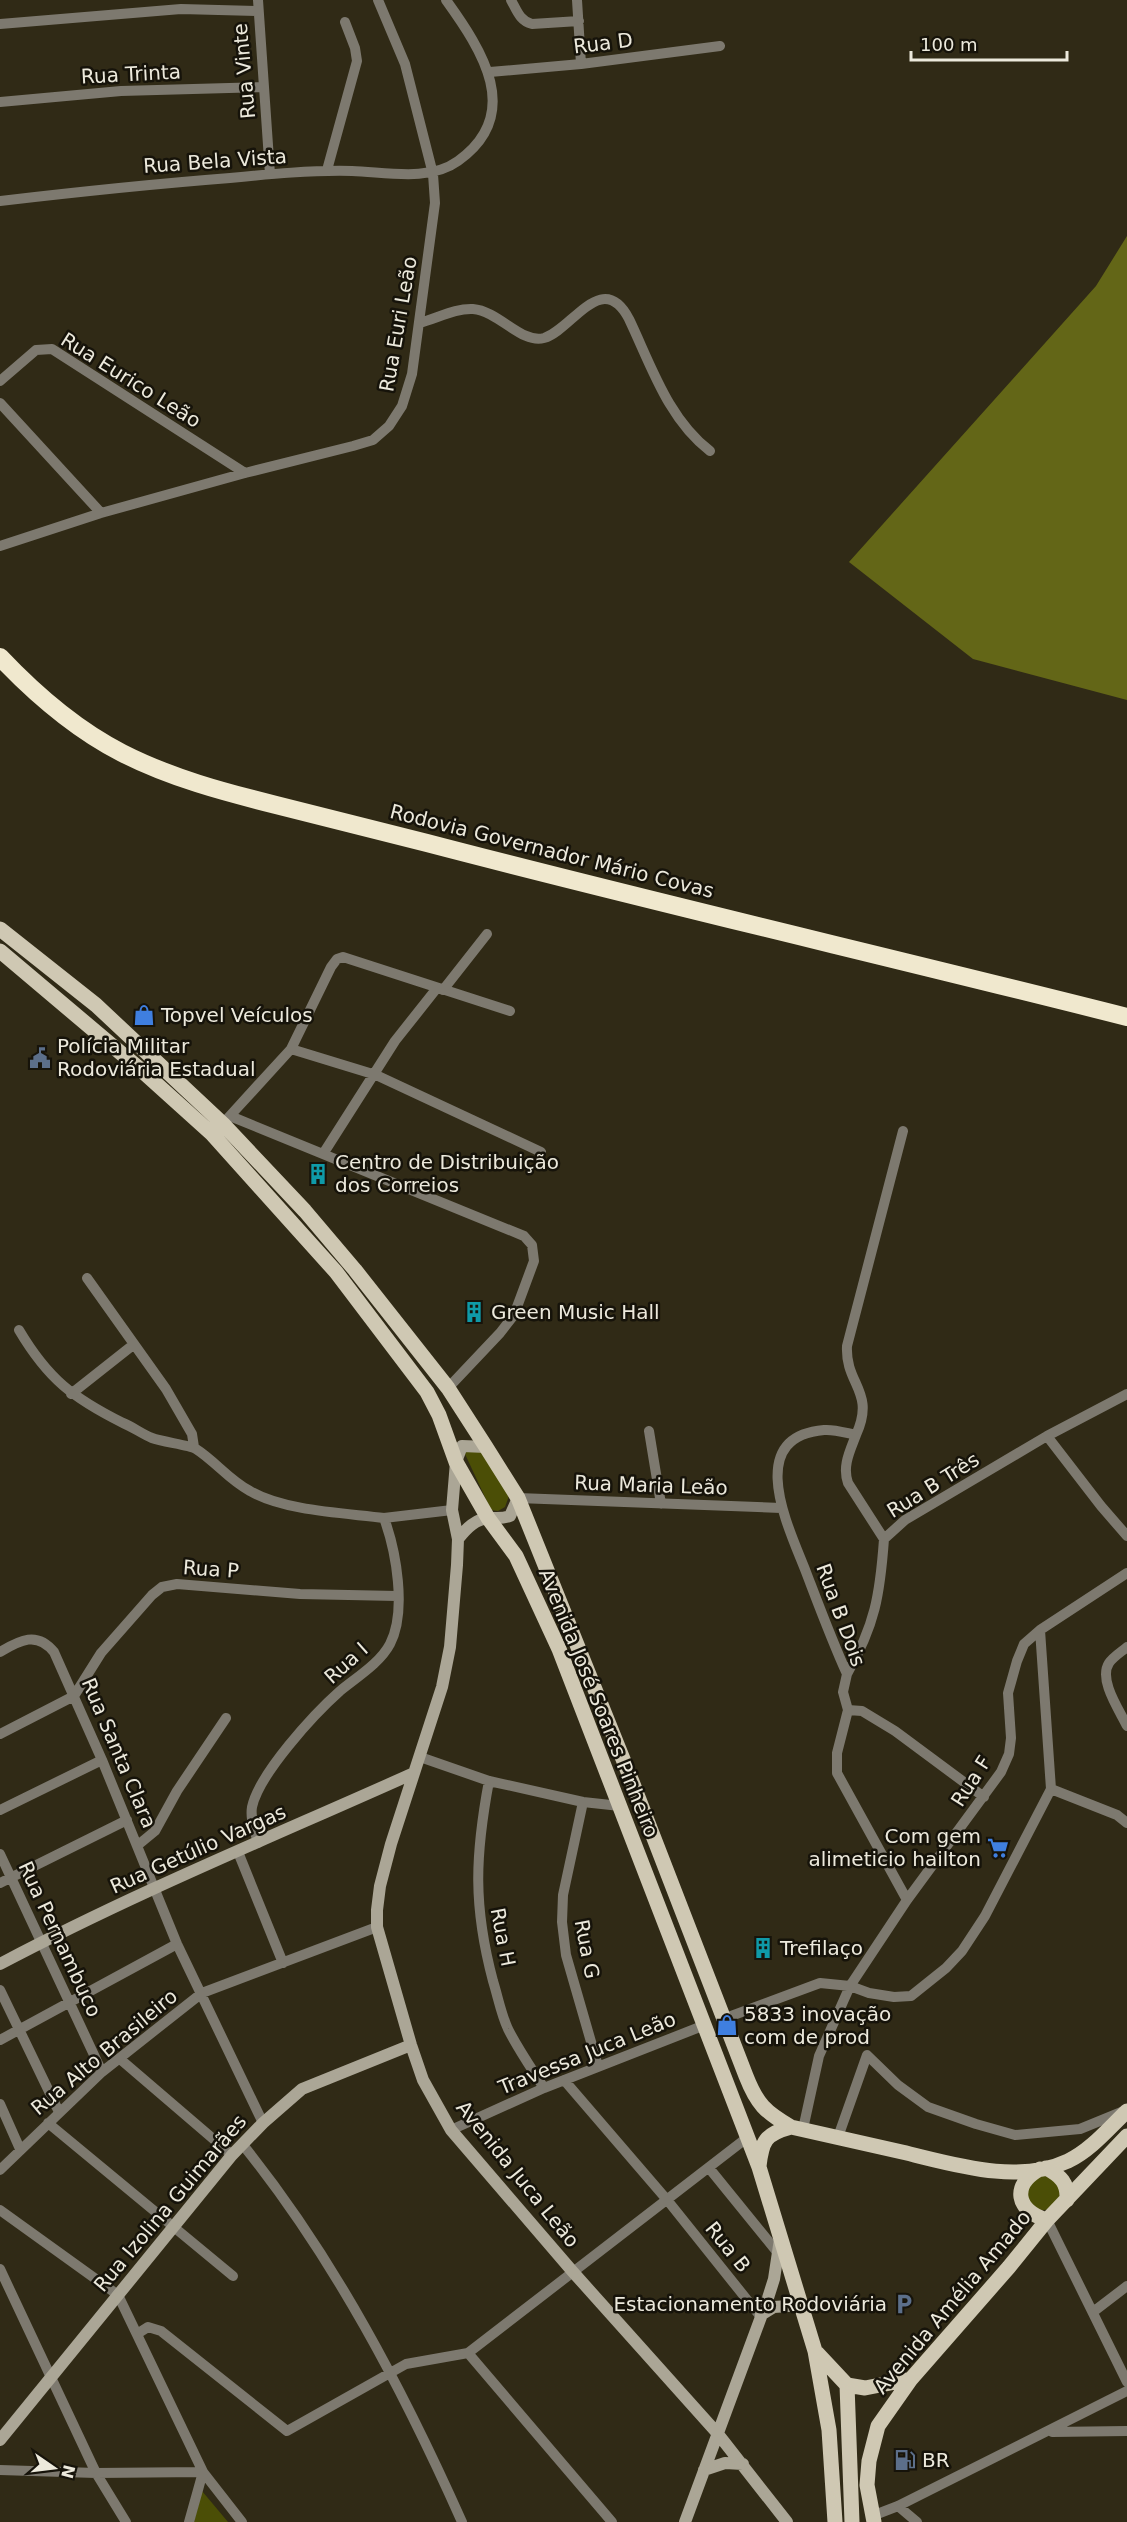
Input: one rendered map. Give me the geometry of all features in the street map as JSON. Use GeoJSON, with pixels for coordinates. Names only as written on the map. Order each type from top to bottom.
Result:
{"type":"FeatureCollection","features":[{"type":"Feature","properties":{"kind":"highway","name":"Rodovia Governador Mário Covas"},"geometry":{"type":"LineString","coordinates":[[0,657],[22,681],[90,734],[122,753],[168,774],[234,794],[579,883],[1127,1017]]}},
{"type":"Feature","properties":{"kind":"main road","name":"Avenida José Soares Pinheiro"},"geometry":{"type":"LineString","coordinates":[[0,929],[96,1005],[227,1120],[355,1270],[448,1388],[518,1498],[633,1784],[755,2098],[770,2115],[797,2128]]}},
{"type":"Feature","properties":{"kind":"main road","name":"Avenida José Soares Pinheiro"},"geometry":{"type":"LineString","coordinates":[[0,951],[141,1070],[212,1134],[341,1279],[427,1392],[439,1415],[456,1461],[488,1518],[516,1556],[554,1638],[759,2167],[815,2351],[829,2430],[835,2522]]}},
{"type":"Feature","properties":{"kind":"main road"},"geometry":{"type":"LineString","coordinates":[[456,1461],[462,1446],[486,1447]]}},
{"type":"Feature","properties":{"kind":"main road","name":"Avenida Juca Leão"},"geometry":{"type":"LineString","coordinates":[[456,1461],[452,1510],[458,1539],[450,1647],[442,1688],[380,1886],[377,1926],[411,2045],[423,2080],[451,2130],[573,2272],[718,2434],[787,2522]]}},
{"type":"Feature","properties":{"kind":"main road"},"geometry":{"type":"LineString","coordinates":[[458,1539],[467,1528],[488,1518],[501,1519],[510,1516],[518,1498]]}},
{"type":"Feature","properties":{"kind":"main road","name":"Rua Getúlio Vargas"},"geometry":{"type":"LineString","coordinates":[[0,1964],[41,1942],[414,1773]]}},
{"type":"Feature","properties":{"kind":"main road","name":"Rua Izolina Guimarães"},"geometry":{"type":"LineString","coordinates":[[0,2440],[49,2377],[232,2156],[263,2123],[308,2086],[411,2045]]}},
{"type":"Feature","properties":{"kind":"main road"},"geometry":{"type":"LineString","coordinates":[[1047,2220],[1031,2214],[1022,2201],[1022,2185],[1026,2178],[1043,2169],[1067,2161],[1084,2151],[1127,2110]]}},
{"type":"Feature","properties":{"kind":"main road"},"geometry":{"type":"LineString","coordinates":[[759,2167],[765,2140],[776,2131],[797,2128],[965,2166],[1010,2172],[1043,2169],[1061,2177],[1065,2184],[1067,2200]]}},
{"type":"Feature","properties":{"kind":"main road","name":"Avenida Amélia Amado"},"geometry":{"type":"LineString","coordinates":[[873,2519],[867,2485],[872,2443],[878,2426],[911,2379],[1047,2220],[1127,2136]]}},
{"type":"Feature","properties":{"kind":"main road"},"geometry":{"type":"LineString","coordinates":[[684,2522],[774,2279],[780,2237]]}},
{"type":"Feature","properties":{"kind":"main road"},"geometry":{"type":"LineString","coordinates":[[760,2316],[774,2307],[802,2305]]}},
{"type":"Feature","properties":{"kind":"main road"},"geometry":{"type":"LineString","coordinates":[[815,2351],[847,2385],[865,2388],[911,2379]]}},
{"type":"Feature","properties":{"kind":"main road"},"geometry":{"type":"LineString","coordinates":[[847,2385],[852,2522]]}},
{"type":"Feature","properties":{"kind":"main road"},"geometry":{"type":"LineString","coordinates":[[704,2470],[726,2463],[743,2464]]}},
{"type":"Feature","properties":{"kind":"street","name":"Rua Euri Leão"},"geometry":{"type":"LineString","coordinates":[[0,546],[101,513],[245,472],[373,440],[389,426],[402,406],[407,392],[434,223],[435,203],[433,174],[405,64],[378,0]]}},
{"type":"Feature","properties":{"kind":"street"},"geometry":{"type":"LineString","coordinates":[[433,174],[457,163],[474,148],[487,130],[493,93],[490,72],[461,21],[446,0]]}},
{"type":"Feature","properties":{"kind":"street"},"geometry":{"type":"LineString","coordinates":[[511,0],[526,23],[579,21]]}},
{"type":"Feature","properties":{"kind":"street"},"geometry":{"type":"LineString","coordinates":[[577,0],[580,64]]}},
{"type":"Feature","properties":{"kind":"street"},"geometry":{"type":"LineString","coordinates":[[0,24],[181,9],[258,6]]}},
{"type":"Feature","properties":{"kind":"street","name":"Rua Vinte"},"geometry":{"type":"LineString","coordinates":[[258,6],[270,174]]}},
{"type":"Feature","properties":{"kind":"street"},"geometry":{"type":"LineString","coordinates":[[327,170],[355,76],[357,61],[355,48],[345,22]]}},
{"type":"Feature","properties":{"kind":"street","name":"Rua D"},"geometry":{"type":"LineString","coordinates":[[490,72],[580,64],[720,46]]}},
{"type":"Feature","properties":{"kind":"street","name":"Rua Trinta"},"geometry":{"type":"LineString","coordinates":[[0,102],[121,91],[264,87]]}},
{"type":"Feature","properties":{"kind":"street","name":"Rua Bela Vista"},"geometry":{"type":"LineString","coordinates":[[0,201],[136,185],[327,170],[433,174]]}},
{"type":"Feature","properties":{"kind":"street"},"geometry":{"type":"LineString","coordinates":[[419,323],[471,309],[489,312],[531,338],[542,338],[551,335],[590,303],[601,300],[615,301],[624,309],[667,399],[688,432],[711,451]]}},
{"type":"Feature","properties":{"kind":"street","name":"Rua Eurico Leão"},"geometry":{"type":"LineString","coordinates":[[0,381],[36,350],[52,349],[245,472]]}},
{"type":"Feature","properties":{"kind":"street"},"geometry":{"type":"LineString","coordinates":[[0,404],[101,513]]}},
{"type":"Feature","properties":{"kind":"street"},"geometry":{"type":"LineString","coordinates":[[323,1154],[376,1075],[395,1041],[488,934]]}},
{"type":"Feature","properties":{"kind":"street"},"geometry":{"type":"LineString","coordinates":[[448,1388],[501,1333],[514,1315],[534,1261],[532,1245],[524,1236],[323,1154],[227,1120],[291,1049],[337,959],[343,957],[510,1011]]}},
{"type":"Feature","properties":{"kind":"street"},"geometry":{"type":"LineString","coordinates":[[291,1049],[376,1075],[541,1152]]}},
{"type":"Feature","properties":{"kind":"street"},"geometry":{"type":"LineString","coordinates":[[884,1539],[848,1483],[845,1474],[863,1413],[864,1402],[850,1370],[847,1346],[903,1131]]}},
{"type":"Feature","properties":{"kind":"street"},"geometry":{"type":"LineString","coordinates":[[87,1278],[166,1389],[192,1434],[194,1447],[234,1482],[267,1499],[319,1510],[384,1518],[452,1510]]}},
{"type":"Feature","properties":{"kind":"street"},"geometry":{"type":"LineString","coordinates":[[19,1330],[41,1364],[71,1394],[152,1438],[182,1447],[194,1447]]}},
{"type":"Feature","properties":{"kind":"street"},"geometry":{"type":"LineString","coordinates":[[71,1394],[133,1345]]}},
{"type":"Feature","properties":{"kind":"street","name":"Rua B Três"},"geometry":{"type":"LineString","coordinates":[[847,1674],[866,1640],[875,1611],[884,1539],[905,1520],[1047,1436],[1127,1395]]}},
{"type":"Feature","properties":{"kind":"street","name":"Rua B Dois"},"geometry":{"type":"LineString","coordinates":[[856,1435],[826,1429],[794,1439],[780,1457],[777,1470],[781,1508],[847,1674],[843,1692],[848,1710],[837,1753],[837,1773],[907,1900]]}},
{"type":"Feature","properties":{"kind":"street"},"geometry":{"type":"LineString","coordinates":[[649,1431],[661,1504]]}},
{"type":"Feature","properties":{"kind":"street"},"geometry":{"type":"LineString","coordinates":[[1047,1436],[1127,1536]]}},
{"type":"Feature","properties":{"kind":"street","name":"Rua Maria Leão"},"geometry":{"type":"LineString","coordinates":[[518,1498],[781,1508]]}},
{"type":"Feature","properties":{"kind":"street","name":"Rua I"},"geometry":{"type":"LineString","coordinates":[[258,1843],[251,1819],[252,1809],[264,1779],[276,1761],[334,1697],[382,1656],[396,1629],[396,1560],[384,1518]]}},
{"type":"Feature","properties":{"kind":"street","name":"Rua F"},"geometry":{"type":"LineString","coordinates":[[797,2128],[819,2056],[850,1986],[907,1900],[1001,1772],[1009,1754],[1011,1738],[1008,1694],[1024,1644],[1040,1630],[1127,1573]]}},
{"type":"Feature","properties":{"kind":"street","name":"Rua P"},"geometry":{"type":"LineString","coordinates":[[74,1696],[101,1653],[152,1595],[162,1587],[177,1584],[300,1594],[397,1596]]}},
{"type":"Feature","properties":{"kind":"street"},"geometry":{"type":"LineString","coordinates":[[723,2019],[820,1983],[850,1986],[869,1993],[906,1997],[946,1968],[962,1951],[980,1925],[1028,1837],[1051,1789],[1040,1630]]}},
{"type":"Feature","properties":{"kind":"street","name":"Rua Santa Clara"},"geometry":{"type":"LineString","coordinates":[[0,1652],[24,1640],[34,1639],[47,1643],[63,1668],[177,1944],[263,2123]]}},
{"type":"Feature","properties":{"kind":"street"},"geometry":{"type":"LineString","coordinates":[[1127,1647],[1110,1661],[1106,1675],[1108,1686],[1127,1726]]}},
{"type":"Feature","properties":{"kind":"street"},"geometry":{"type":"LineString","coordinates":[[0,1734],[74,1696]]}},
{"type":"Feature","properties":{"kind":"street"},"geometry":{"type":"LineString","coordinates":[[848,1710],[862,1711],[895,1731],[984,1797]]}},
{"type":"Feature","properties":{"kind":"street"},"geometry":{"type":"LineString","coordinates":[[138,1845],[156,1831],[177,1791],[226,1718]]}},
{"type":"Feature","properties":{"kind":"street"},"geometry":{"type":"LineString","coordinates":[[420,1757],[489,1781],[583,1802],[620,1806]]}},
{"type":"Feature","properties":{"kind":"street"},"geometry":{"type":"LineString","coordinates":[[0,1810],[102,1760]]}},
{"type":"Feature","properties":{"kind":"street","name":"Rua H"},"geometry":{"type":"LineString","coordinates":[[489,1781],[476,1870],[478,1906],[485,1953],[508,2029],[544,2088]]}},
{"type":"Feature","properties":{"kind":"street"},"geometry":{"type":"LineString","coordinates":[[1051,1789],[1109,1811],[1127,1823]]}},
{"type":"Feature","properties":{"kind":"street","name":"Rua G"},"geometry":{"type":"LineString","coordinates":[[583,1802],[563,1895],[562,1922],[566,1955],[598,2066]]}},
{"type":"Feature","properties":{"kind":"street"},"geometry":{"type":"LineString","coordinates":[[0,1883],[127,1820]]}},
{"type":"Feature","properties":{"kind":"street"},"geometry":{"type":"LineString","coordinates":[[238,1852],[283,1963]]}},
{"type":"Feature","properties":{"kind":"street","name":"Rua Pernambuco"},"geometry":{"type":"LineString","coordinates":[[0,1854],[102,2072]]}},
{"type":"Feature","properties":{"kind":"street","name":"Rua Alto Brasileiro"},"geometry":{"type":"LineString","coordinates":[[0,2170],[102,2072],[202,1993],[377,1926]]}},
{"type":"Feature","properties":{"kind":"street"},"geometry":{"type":"LineString","coordinates":[[0,2040],[177,1944]]}},
{"type":"Feature","properties":{"kind":"street"},"geometry":{"type":"LineString","coordinates":[[0,1990],[59,2112]]}},
{"type":"Feature","properties":{"kind":"street","name":"Travessa Juca Leão"},"geometry":{"type":"LineString","coordinates":[[451,2130],[544,2088],[705,2025]]}},
{"type":"Feature","properties":{"kind":"street"},"geometry":{"type":"LineString","coordinates":[[838,2137],[867,2055],[898,2085],[928,2107],[1015,2135],[1080,2129],[1127,2110]]}},
{"type":"Feature","properties":{"kind":"street"},"geometry":{"type":"LineString","coordinates":[[120,2059],[232,2156]]}},
{"type":"Feature","properties":{"kind":"street"},"geometry":{"type":"LineString","coordinates":[[564,2080],[668,2201]]}},
{"type":"Feature","properties":{"kind":"street"},"geometry":{"type":"LineString","coordinates":[[0,2104],[20,2149]]}},
{"type":"Feature","properties":{"kind":"street"},"geometry":{"type":"LineString","coordinates":[[48,2123],[233,2276]]}},
{"type":"Feature","properties":{"kind":"street"},"geometry":{"type":"LineString","coordinates":[[137,2334],[148,2327],[161,2331],[287,2432],[406,2364],[468,2353],[668,2201],[748,2137]]}},
{"type":"Feature","properties":{"kind":"street"},"geometry":{"type":"LineString","coordinates":[[243,2145],[298,2217],[389,2372],[462,2522]]}},
{"type":"Feature","properties":{"kind":"street"},"geometry":{"type":"LineString","coordinates":[[709,2168],[778,2253]]}},
{"type":"Feature","properties":{"kind":"street","name":"Rua B"},"geometry":{"type":"LineString","coordinates":[[668,2201],[760,2316]]}},
{"type":"Feature","properties":{"kind":"street"},"geometry":{"type":"LineString","coordinates":[[0,2210],[118,2295],[203,2472],[242,2522]]}},
{"type":"Feature","properties":{"kind":"street"},"geometry":{"type":"LineString","coordinates":[[1047,2220],[1127,2382]]}},
{"type":"Feature","properties":{"kind":"street"},"geometry":{"type":"LineString","coordinates":[[0,2269],[96,2473],[126,2522]]}},
{"type":"Feature","properties":{"kind":"street"},"geometry":{"type":"LineString","coordinates":[[1092,2312],[1127,2286]]}},
{"type":"Feature","properties":{"kind":"street"},"geometry":{"type":"LineString","coordinates":[[468,2353],[612,2522]]}},
{"type":"Feature","properties":{"kind":"street"},"geometry":{"type":"LineString","coordinates":[[873,2519],[1127,2391]]}},
{"type":"Feature","properties":{"kind":"street"},"geometry":{"type":"LineString","coordinates":[[1049,2432],[1127,2431]]}},
{"type":"Feature","properties":{"kind":"street"},"geometry":{"type":"LineString","coordinates":[[0,2470],[96,2473],[203,2472]]}},
{"type":"Feature","properties":{"kind":"street"},"geometry":{"type":"LineString","coordinates":[[189,2522],[203,2472]]}},
{"type":"Feature","properties":{"kind":"street"},"geometry":{"type":"LineString","coordinates":[[898,2506],[917,2522]]}},
{"type":"Feature","properties":{"kind":"shaded area"},"geometry":{"type":"Polygon","coordinates":[[[1127,236],[1127,700],[973,659],[849,562],[1096,286],[1127,236]]]}},
{"type":"Feature","properties":{"kind":"shaded area"},"geometry":{"type":"Polygon","coordinates":[[[480,1450],[509,1496],[505,1507],[498,1511],[491,1510],[465,1454],[467,1451],[480,1450]]]}},
{"type":"Feature","properties":{"kind":"shaded area"},"geometry":{"type":"Polygon","coordinates":[[[1043,2176],[1055,2181],[1060,2193],[1055,2205],[1043,2210],[1031,2205],[1026,2193],[1031,2181],[1043,2176]]]}},
{"type":"Feature","properties":{"kind":"shaded area"},"geometry":{"type":"Polygon","coordinates":[[[202,2491],[228,2522],[194,2522],[202,2491]]]}},
{"type":"Feature","properties":{"kind":"place","name":"Topvel Veículos"},"geometry":{"type":"Point","coordinates":[144,1015]}},
{"type":"Feature","properties":{"kind":"place","name":"Polícia Militar Rodoviária Estadual"},"geometry":{"type":"Point","coordinates":[40,1058]}},
{"type":"Feature","properties":{"kind":"place","name":"Centro de Distribuição dos Correios"},"geometry":{"type":"Point","coordinates":[318,1174]}},
{"type":"Feature","properties":{"kind":"place","name":"Green Music Hall"},"geometry":{"type":"Point","coordinates":[474,1312]}},
{"type":"Feature","properties":{"kind":"place","name":"Com gem alimeticio hailton"},"geometry":{"type":"Point","coordinates":[998,1848]}},
{"type":"Feature","properties":{"kind":"place","name":"Trefilaço"},"geometry":{"type":"Point","coordinates":[763,1948]}},
{"type":"Feature","properties":{"kind":"place","name":"5833 inovação com de prod"},"geometry":{"type":"Point","coordinates":[727,2025]}},
{"type":"Feature","properties":{"kind":"place","name":"Estacionamento Rodoviária"},"geometry":{"type":"Point","coordinates":[904,2304]}},
{"type":"Feature","properties":{"kind":"place","name":"BR"},"geometry":{"type":"Point","coordinates":[905,2460]}}]}
